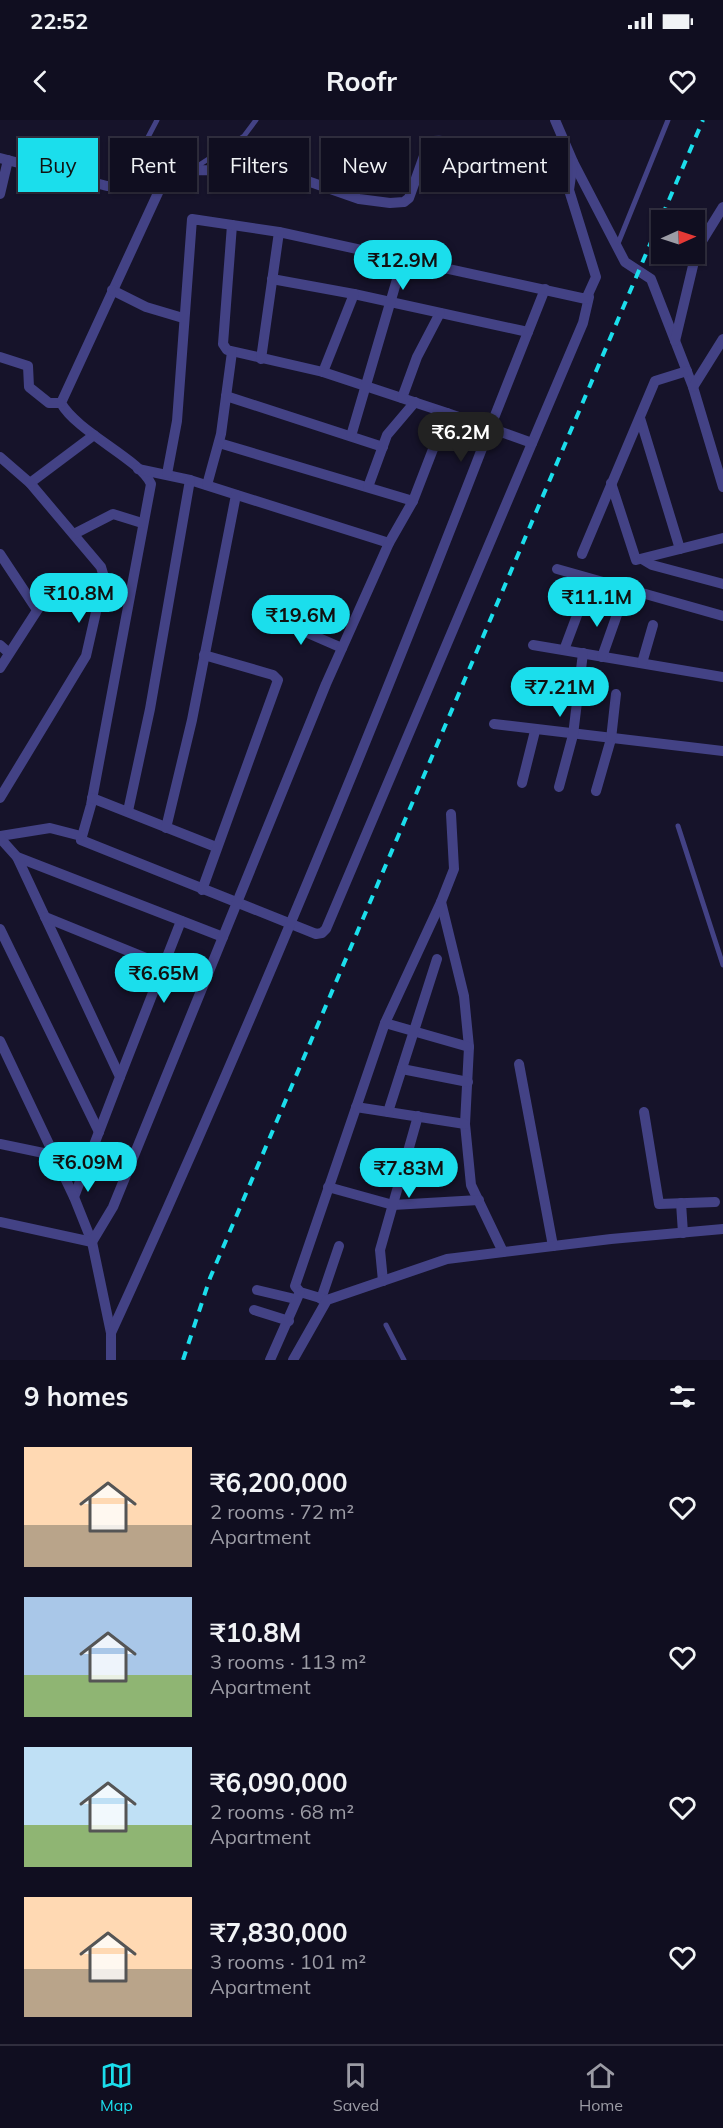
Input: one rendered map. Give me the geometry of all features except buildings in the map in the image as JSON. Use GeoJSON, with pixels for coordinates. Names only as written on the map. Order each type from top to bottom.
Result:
{"type":"FeatureCollection","features":[{"type":"Feature","properties":{"kind":"street"},"geometry":{"type":"LineString","coordinates":[[555,120],[573,162],[626,264],[651,279],[693,387],[723,487]]}},
{"type":"Feature","properties":{"kind":"street"},"geometry":{"type":"LineString","coordinates":[[197,170],[293,176],[353,198],[386,203],[404,202],[411,194],[429,142],[453,142],[476,148],[569,190]]}},
{"type":"Feature","properties":{"kind":"street"},"geometry":{"type":"LineString","coordinates":[[0,194],[4,159],[110,186]]}},
{"type":"Feature","properties":{"kind":"street"},"geometry":{"type":"LineString","coordinates":[[0,357],[28,366],[29,387],[49,403],[61,402],[94,435],[138,469],[151,484],[92,798],[81,836],[84,842],[288,924],[316,934],[322,933],[326,929],[583,323],[596,277],[569,190],[573,162]]}},
{"type":"Feature","properties":{"kind":"street"},"geometry":{"type":"LineString","coordinates":[[61,402],[158,192]]}},
{"type":"Feature","properties":{"kind":"street"},"geometry":{"type":"LineString","coordinates":[[675,341],[695,255],[723,207]]}},
{"type":"Feature","properties":{"kind":"street"},"geometry":{"type":"LineString","coordinates":[[167,474],[177,421],[192,219],[279,232],[544,289],[583,300],[589,297]]}},
{"type":"Feature","properties":{"kind":"street"},"geometry":{"type":"LineString","coordinates":[[232,225],[223,344],[227,350],[368,385],[532,443]]}},
{"type":"Feature","properties":{"kind":"street"},"geometry":{"type":"LineString","coordinates":[[711,228],[723,228]]}},
{"type":"Feature","properties":{"kind":"street"},"geometry":{"type":"LineString","coordinates":[[261,359],[279,232]]}},
{"type":"Feature","properties":{"kind":"street"},"geometry":{"type":"LineString","coordinates":[[351,436],[368,385],[403,259]]}},
{"type":"Feature","properties":{"kind":"street"},"geometry":{"type":"LineString","coordinates":[[272,279],[354,294],[528,332]]}},
{"type":"Feature","properties":{"kind":"street"},"geometry":{"type":"LineString","coordinates":[[111,1334],[200,1138],[413,626],[544,289]]}},
{"type":"Feature","properties":{"kind":"street"},"geometry":{"type":"LineString","coordinates":[[112,290],[146,307],[183,318]]}},
{"type":"Feature","properties":{"kind":"street"},"geometry":{"type":"LineString","coordinates":[[322,372],[354,294]]}},
{"type":"Feature","properties":{"kind":"street"},"geometry":{"type":"LineString","coordinates":[[402,398],[417,357],[440,313]]}},
{"type":"Feature","properties":{"kind":"street"},"geometry":{"type":"LineString","coordinates":[[693,387],[723,339]]}},
{"type":"Feature","properties":{"kind":"street"},"geometry":{"type":"LineString","coordinates":[[207,485],[219,443],[232,352]]}},
{"type":"Feature","properties":{"kind":"street"},"geometry":{"type":"LineString","coordinates":[[582,554],[655,381],[687,371]]}},
{"type":"Feature","properties":{"kind":"street"},"geometry":{"type":"LineString","coordinates":[[226,396],[383,447]]}},
{"type":"Feature","properties":{"kind":"street"},"geometry":{"type":"LineString","coordinates":[[368,487],[383,447],[400,417],[415,402]]}},
{"type":"Feature","properties":{"kind":"street"},"geometry":{"type":"LineString","coordinates":[[92,1242],[113,1207],[342,648],[389,543],[413,501],[447,413]]}},
{"type":"Feature","properties":{"kind":"street"},"geometry":{"type":"LineString","coordinates":[[640,418],[680,549]]}},
{"type":"Feature","properties":{"kind":"street"},"geometry":{"type":"LineString","coordinates":[[30,483],[94,435]]}},
{"type":"Feature","properties":{"kind":"street"},"geometry":{"type":"LineString","coordinates":[[219,443],[413,501]]}},
{"type":"Feature","properties":{"kind":"street"},"geometry":{"type":"LineString","coordinates":[[0,457],[30,483],[104,572],[86,656],[0,798]]}},
{"type":"Feature","properties":{"kind":"street"},"geometry":{"type":"LineString","coordinates":[[138,469],[207,485],[389,543]]}},
{"type":"Feature","properties":{"kind":"street"},"geometry":{"type":"LineString","coordinates":[[128,811],[150,709],[190,480]]}},
{"type":"Feature","properties":{"kind":"street"},"geometry":{"type":"LineString","coordinates":[[611,483],[634,559],[642,559],[723,538]]}},
{"type":"Feature","properties":{"kind":"street"},"geometry":{"type":"LineString","coordinates":[[166,828],[192,720],[236,495]]}},
{"type":"Feature","properties":{"kind":"street"},"geometry":{"type":"LineString","coordinates":[[74,534],[113,514],[142,523]]}},
{"type":"Feature","properties":{"kind":"street"},"geometry":{"type":"LineString","coordinates":[[0,554],[37,610]]}},
{"type":"Feature","properties":{"kind":"street"},"geometry":{"type":"LineString","coordinates":[[642,559],[652,565],[723,584]]}},
{"type":"Feature","properties":{"kind":"street"},"geometry":{"type":"LineString","coordinates":[[557,569],[723,616]]}},
{"type":"Feature","properties":{"kind":"street"},"geometry":{"type":"LineString","coordinates":[[0,668],[58,578]]}},
{"type":"Feature","properties":{"kind":"street"},"geometry":{"type":"LineString","coordinates":[[564,650],[582,602]]}},
{"type":"Feature","properties":{"kind":"street"},"geometry":{"type":"LineString","coordinates":[[603,657],[619,609]]}},
{"type":"Feature","properties":{"kind":"street"},"geometry":{"type":"LineString","coordinates":[[271,617],[342,648]]}},
{"type":"Feature","properties":{"kind":"street"},"geometry":{"type":"LineString","coordinates":[[642,663],[653,625]]}},
{"type":"Feature","properties":{"kind":"street"},"geometry":{"type":"LineString","coordinates":[[0,645],[9,653]]}},
{"type":"Feature","properties":{"kind":"street"},"geometry":{"type":"LineString","coordinates":[[533,645],[723,677]]}},
{"type":"Feature","properties":{"kind":"street"},"geometry":{"type":"LineString","coordinates":[[560,787],[573,735],[583,654]]}},
{"type":"Feature","properties":{"kind":"street"},"geometry":{"type":"LineString","coordinates":[[202,890],[278,680],[273,675],[204,655]]}},
{"type":"Feature","properties":{"kind":"street"},"geometry":{"type":"LineString","coordinates":[[596,791],[611,739],[616,694]]}},
{"type":"Feature","properties":{"kind":"street"},"geometry":{"type":"LineString","coordinates":[[494,724],[535,731],[723,751]]}},
{"type":"Feature","properties":{"kind":"street"},"geometry":{"type":"LineString","coordinates":[[522,783],[535,731]]}},
{"type":"Feature","properties":{"kind":"street"},"geometry":{"type":"LineString","coordinates":[[92,798],[216,847]]}},
{"type":"Feature","properties":{"kind":"street"},"geometry":{"type":"LineString","coordinates":[[270,1360],[289,1321],[298,1295],[295,1286],[384,1023],[441,902],[455,862],[451,814]]}},
{"type":"Feature","properties":{"kind":"street"},"geometry":{"type":"LineString","coordinates":[[0,837],[50,828],[81,836]]}},
{"type":"Feature","properties":{"kind":"street"},"geometry":{"type":"LineString","coordinates":[[0,837],[17,857],[120,1077]]}},
{"type":"Feature","properties":{"kind":"street"},"geometry":{"type":"LineString","coordinates":[[17,857],[223,937]]}},
{"type":"Feature","properties":{"kind":"street"},"geometry":{"type":"LineString","coordinates":[[441,902],[464,996],[469,1047],[465,1124],[471,1185],[503,1252]]}},
{"type":"Feature","properties":{"kind":"street"},"geometry":{"type":"LineString","coordinates":[[45,917],[164,965]]}},
{"type":"Feature","properties":{"kind":"street"},"geometry":{"type":"LineString","coordinates":[[74,1197],[181,921]]}},
{"type":"Feature","properties":{"kind":"street"},"geometry":{"type":"LineString","coordinates":[[0,929],[99,1132]]}},
{"type":"Feature","properties":{"kind":"street"},"geometry":{"type":"LineString","coordinates":[[388,1112],[437,959]]}},
{"type":"Feature","properties":{"kind":"street"},"geometry":{"type":"LineString","coordinates":[[384,1023],[469,1047]]}},
{"type":"Feature","properties":{"kind":"street"},"geometry":{"type":"LineString","coordinates":[[0,1041],[74,1197],[92,1242],[111,1334],[111,1360]]}},
{"type":"Feature","properties":{"kind":"street"},"geometry":{"type":"LineString","coordinates":[[519,1064],[553,1246]]}},
{"type":"Feature","properties":{"kind":"street"},"geometry":{"type":"LineString","coordinates":[[0,1066],[13,1069]]}},
{"type":"Feature","properties":{"kind":"street"},"geometry":{"type":"LineString","coordinates":[[402,1069],[468,1082]]}},
{"type":"Feature","properties":{"kind":"street"},"geometry":{"type":"LineString","coordinates":[[356,1107],[465,1124]]}},
{"type":"Feature","properties":{"kind":"street"},"geometry":{"type":"LineString","coordinates":[[644,1112],[658,1202],[715,1202]]}},
{"type":"Feature","properties":{"kind":"street"},"geometry":{"type":"LineString","coordinates":[[383,1281],[379,1256],[418,1116]]}},
{"type":"Feature","properties":{"kind":"street"},"geometry":{"type":"LineString","coordinates":[[0,1143],[53,1155]]}},
{"type":"Feature","properties":{"kind":"street"},"geometry":{"type":"LineString","coordinates":[[328,1187],[393,1205],[479,1200]]}},
{"type":"Feature","properties":{"kind":"street"},"geometry":{"type":"LineString","coordinates":[[681,1203],[683,1233]]}},
{"type":"Feature","properties":{"kind":"street"},"geometry":{"type":"LineString","coordinates":[[0,1222],[92,1242]]}},
{"type":"Feature","properties":{"kind":"street"},"geometry":{"type":"LineString","coordinates":[[257,1290],[324,1300],[447,1259],[723,1229]]}},
{"type":"Feature","properties":{"kind":"street"},"geometry":{"type":"LineString","coordinates":[[293,1360],[324,1300],[339,1246]]}},
{"type":"Feature","properties":{"kind":"street"},"geometry":{"type":"LineString","coordinates":[[254,1310],[289,1321]]}},
{"type":"Feature","properties":{"kind":"lane"},"geometry":{"type":"LineString","coordinates":[[148,138],[157,120]]}},
{"type":"Feature","properties":{"kind":"lane"},"geometry":{"type":"LineString","coordinates":[[197,167],[244,136],[256,120]]}},
{"type":"Feature","properties":{"kind":"lane"},"geometry":{"type":"LineString","coordinates":[[617,246],[668,120]]}},
{"type":"Feature","properties":{"kind":"lane"},"geometry":{"type":"LineString","coordinates":[[678,826],[723,965]]}},
{"type":"Feature","properties":{"kind":"lane"},"geometry":{"type":"LineString","coordinates":[[386,1325],[404,1360]]}},
{"type":"Feature","properties":{"kind":"railway"},"geometry":{"type":"LineString","coordinates":[[183,1360],[210,1278],[703,120]]}}]}
